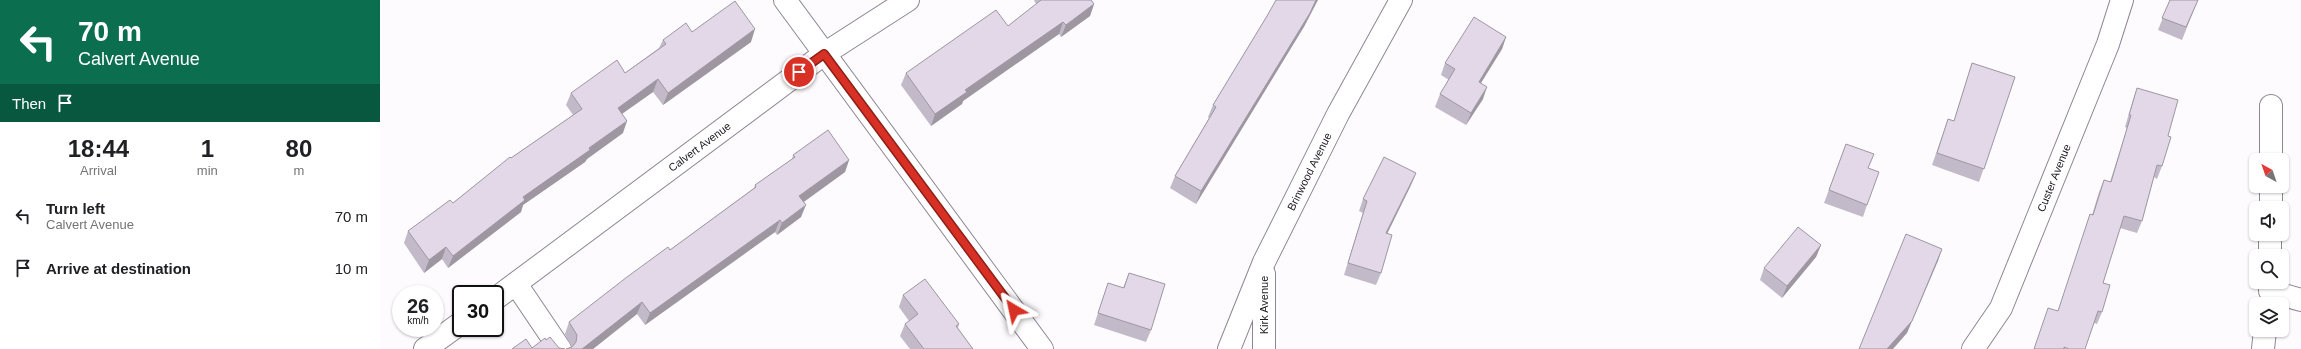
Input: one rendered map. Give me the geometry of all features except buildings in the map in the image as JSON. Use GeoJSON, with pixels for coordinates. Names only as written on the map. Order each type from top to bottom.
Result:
{"type":"FeatureCollection","features":[{"type":"Feature","properties":{"kind":"street"},"geometry":{"type":"LineString","coordinates":[[785,0],[1042,349]]}},
{"type":"Feature","properties":{"kind":"street","name":"Calvert Avenue"},"geometry":{"type":"LineString","coordinates":[[504,293],[824,54],[908,0]]}},
{"type":"Feature","properties":{"kind":"street","name":"Brinwood Avenue"},"geometry":{"type":"LineString","coordinates":[[1229,349],[1264,262],[1338,114],[1401,0]]}},
{"type":"Feature","properties":{"kind":"street","name":"Custer Avenue"},"geometry":{"type":"LineString","coordinates":[[1973,349],[2001,308],[2108,44],[2122,0]]}},
{"type":"Feature","properties":{"kind":"street"},"geometry":{"type":"LineString","coordinates":[[2271,106],[2271,153]]}},
{"type":"Feature","properties":{"kind":"street","name":"Kirk Avenue"},"geometry":{"type":"LineString","coordinates":[[1264,262],[1264,349]]}},
{"type":"Feature","properties":{"kind":"street"},"geometry":{"type":"LineString","coordinates":[[516,284],[560,349]]}},
{"type":"Feature","properties":{"kind":"street"},"geometry":{"type":"LineString","coordinates":[[2269,292],[2301,300]]}},
{"type":"Feature","properties":{"kind":"street"},"geometry":{"type":"LineString","coordinates":[[425,349],[452,330]]}},
{"type":"Feature","properties":{"kind":"street"},"geometry":{"type":"LineString","coordinates":[[2263,349],[2264,337]]}},
{"type":"Feature","properties":{"kind":"route"},"geometry":{"type":"LineString","coordinates":[[799,72],[824,54],[1014,310]]}}]}
